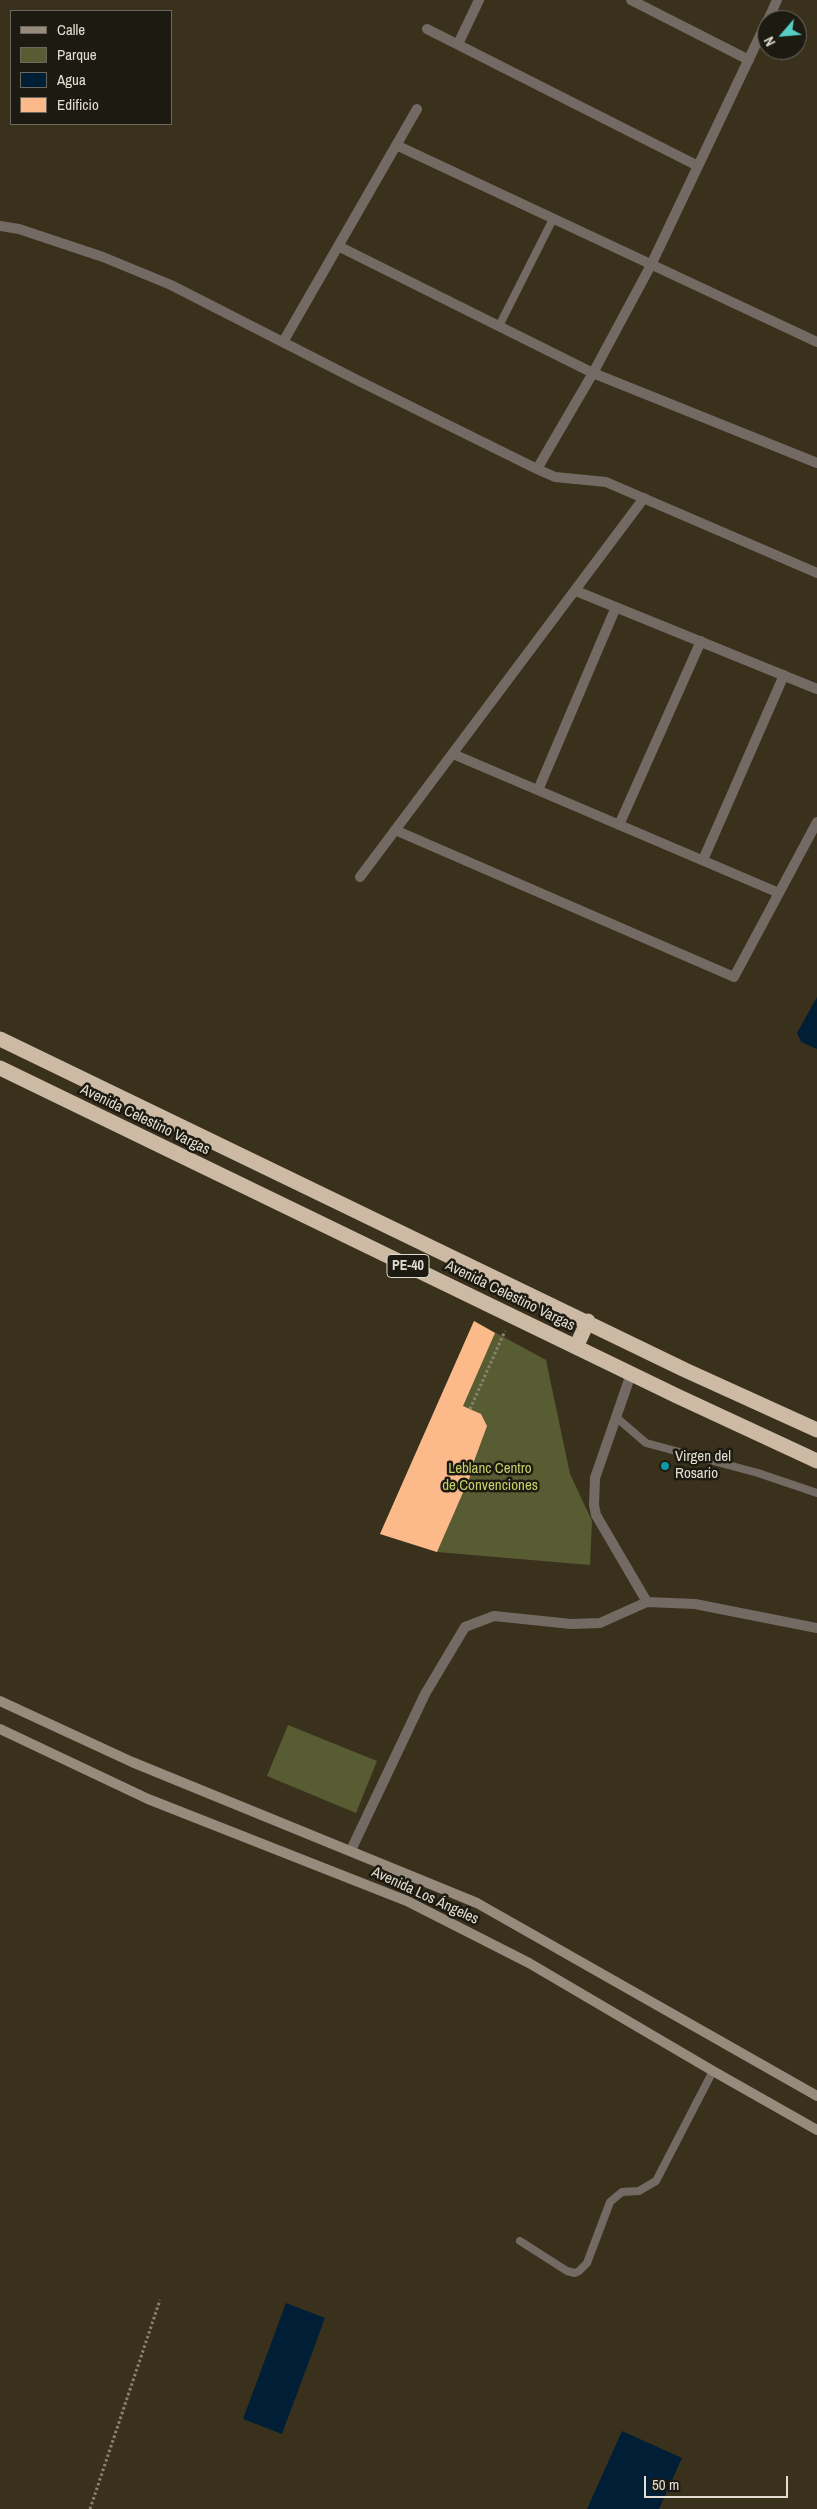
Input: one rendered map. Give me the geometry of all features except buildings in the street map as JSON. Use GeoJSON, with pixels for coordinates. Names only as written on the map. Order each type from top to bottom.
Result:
{"type":"FeatureCollection","features":[{"type":"Feature","properties":{"kind":"highway","name":"Avenida Celestino Vargas"},"geometry":{"type":"LineString","coordinates":[[0,1039],[588,1321],[685,1370],[817,1430]]}},
{"type":"Feature","properties":{"kind":"highway","name":"Avenida Celestino Vargas"},"geometry":{"type":"LineString","coordinates":[[0,1068],[512,1317],[817,1461]]}},
{"type":"Feature","properties":{"kind":"highway"},"geometry":{"type":"LineString","coordinates":[[124,1128],[137,1105]]}},
{"type":"Feature","properties":{"kind":"highway"},"geometry":{"type":"LineString","coordinates":[[411,1267],[423,1242]]}},
{"type":"Feature","properties":{"kind":"highway"},"geometry":{"type":"LineString","coordinates":[[576,1347],[588,1321]]}},
{"type":"Feature","properties":{"kind":"main road","name":"Avenida Los Ángeles"},"geometry":{"type":"LineString","coordinates":[[0,1701],[132,1762],[478,1903],[817,2096]]}},
{"type":"Feature","properties":{"kind":"main road","name":"Avenida Los Ángeles"},"geometry":{"type":"LineString","coordinates":[[0,1729],[148,1799],[407,1901],[529,1963],[712,2071],[817,2130]]}},
{"type":"Feature","properties":{"kind":"street"},"geometry":{"type":"LineString","coordinates":[[458,44],[479,0]]}},
{"type":"Feature","properties":{"kind":"street"},"geometry":{"type":"LineString","coordinates":[[631,0],[749,60]]}},
{"type":"Feature","properties":{"kind":"street"},"geometry":{"type":"LineString","coordinates":[[427,29],[698,166]]}},
{"type":"Feature","properties":{"kind":"street"},"geometry":{"type":"LineString","coordinates":[[537,469],[593,373],[651,265],[757,43]]}},
{"type":"Feature","properties":{"kind":"street"},"geometry":{"type":"LineString","coordinates":[[283,342],[417,109]]}},
{"type":"Feature","properties":{"kind":"street"},"geometry":{"type":"LineString","coordinates":[[396,145],[817,342]]}},
{"type":"Feature","properties":{"kind":"street"},"geometry":{"type":"LineString","coordinates":[[0,226],[19,229],[103,257],[171,284],[537,469],[555,476],[606,482],[817,573]]}},
{"type":"Feature","properties":{"kind":"street"},"geometry":{"type":"LineString","coordinates":[[338,246],[593,373],[817,463]]}},
{"type":"Feature","properties":{"kind":"street"},"geometry":{"type":"LineString","coordinates":[[360,876],[644,498]]}},
{"type":"Feature","properties":{"kind":"street"},"geometry":{"type":"LineString","coordinates":[[576,591],[817,689]]}},
{"type":"Feature","properties":{"kind":"street"},"geometry":{"type":"LineString","coordinates":[[538,790],[616,607]]}},
{"type":"Feature","properties":{"kind":"street"},"geometry":{"type":"LineString","coordinates":[[619,825],[701,641]]}},
{"type":"Feature","properties":{"kind":"street"},"geometry":{"type":"LineString","coordinates":[[702,860],[784,675]]}},
{"type":"Feature","properties":{"kind":"street"},"geometry":{"type":"LineString","coordinates":[[453,754],[779,893]]}},
{"type":"Feature","properties":{"kind":"street"},"geometry":{"type":"LineString","coordinates":[[395,830],[734,976],[817,822]]}},
{"type":"Feature","properties":{"kind":"street"},"geometry":{"type":"LineString","coordinates":[[631,1374],[595,1478],[594,1505],[596,1515],[647,1602]]}},
{"type":"Feature","properties":{"kind":"street"},"geometry":{"type":"LineString","coordinates":[[351,1850],[426,1694],[465,1628],[494,1616],[571,1624],[600,1623],[647,1602],[695,1604],[817,1628]]}},
{"type":"Feature","properties":{"kind":"lane"},"geometry":{"type":"LineString","coordinates":[[499,326],[553,219]]}},
{"type":"Feature","properties":{"kind":"lane"},"geometry":{"type":"LineString","coordinates":[[617,1418],[639,1439],[646,1442],[758,1473],[817,1493]]}},
{"type":"Feature","properties":{"kind":"lane"},"geometry":{"type":"LineString","coordinates":[[520,2241],[567,2271],[575,2273],[580,2271],[587,2263],[610,2202],[622,2192],[639,2191],[656,2181],[712,2071]]}},
{"type":"Feature","properties":{"kind":"path"},"geometry":{"type":"LineString","coordinates":[[470,1409],[512,1317]]}},
{"type":"Feature","properties":{"kind":"path"},"geometry":{"type":"LineString","coordinates":[[90,2509],[160,2300]]}},
{"type":"Feature","properties":{"kind":"green space","name":"Leblanc Centro de Convenciones"},"geometry":{"type":"Polygon","coordinates":[[[474,1321],[546,1360],[570,1474],[592,1521],[590,1565],[437,1552],[380,1534],[474,1321]]]}},
{"type":"Feature","properties":{"kind":"green space"},"geometry":{"type":"Polygon","coordinates":[[[288,1725],[377,1761],[356,1813],[267,1776],[288,1725]]]}},
{"type":"Feature","properties":{"kind":"water"},"geometry":{"type":"Polygon","coordinates":[[[817,997],[817,1049],[801,1042],[797,1033],[817,997]]]}},
{"type":"Feature","properties":{"kind":"water"},"geometry":{"type":"Polygon","coordinates":[[[286,2303],[325,2318],[282,2434],[243,2419],[286,2303]]]}},
{"type":"Feature","properties":{"kind":"water"},"geometry":{"type":"Polygon","coordinates":[[[622,2431],[682,2458],[659,2509],[587,2509],[622,2431]]]}},
{"type":"Feature","properties":{"kind":"place","name":"Virgen del Rosario"},"geometry":{"type":"Point","coordinates":[665,1466]}}]}
